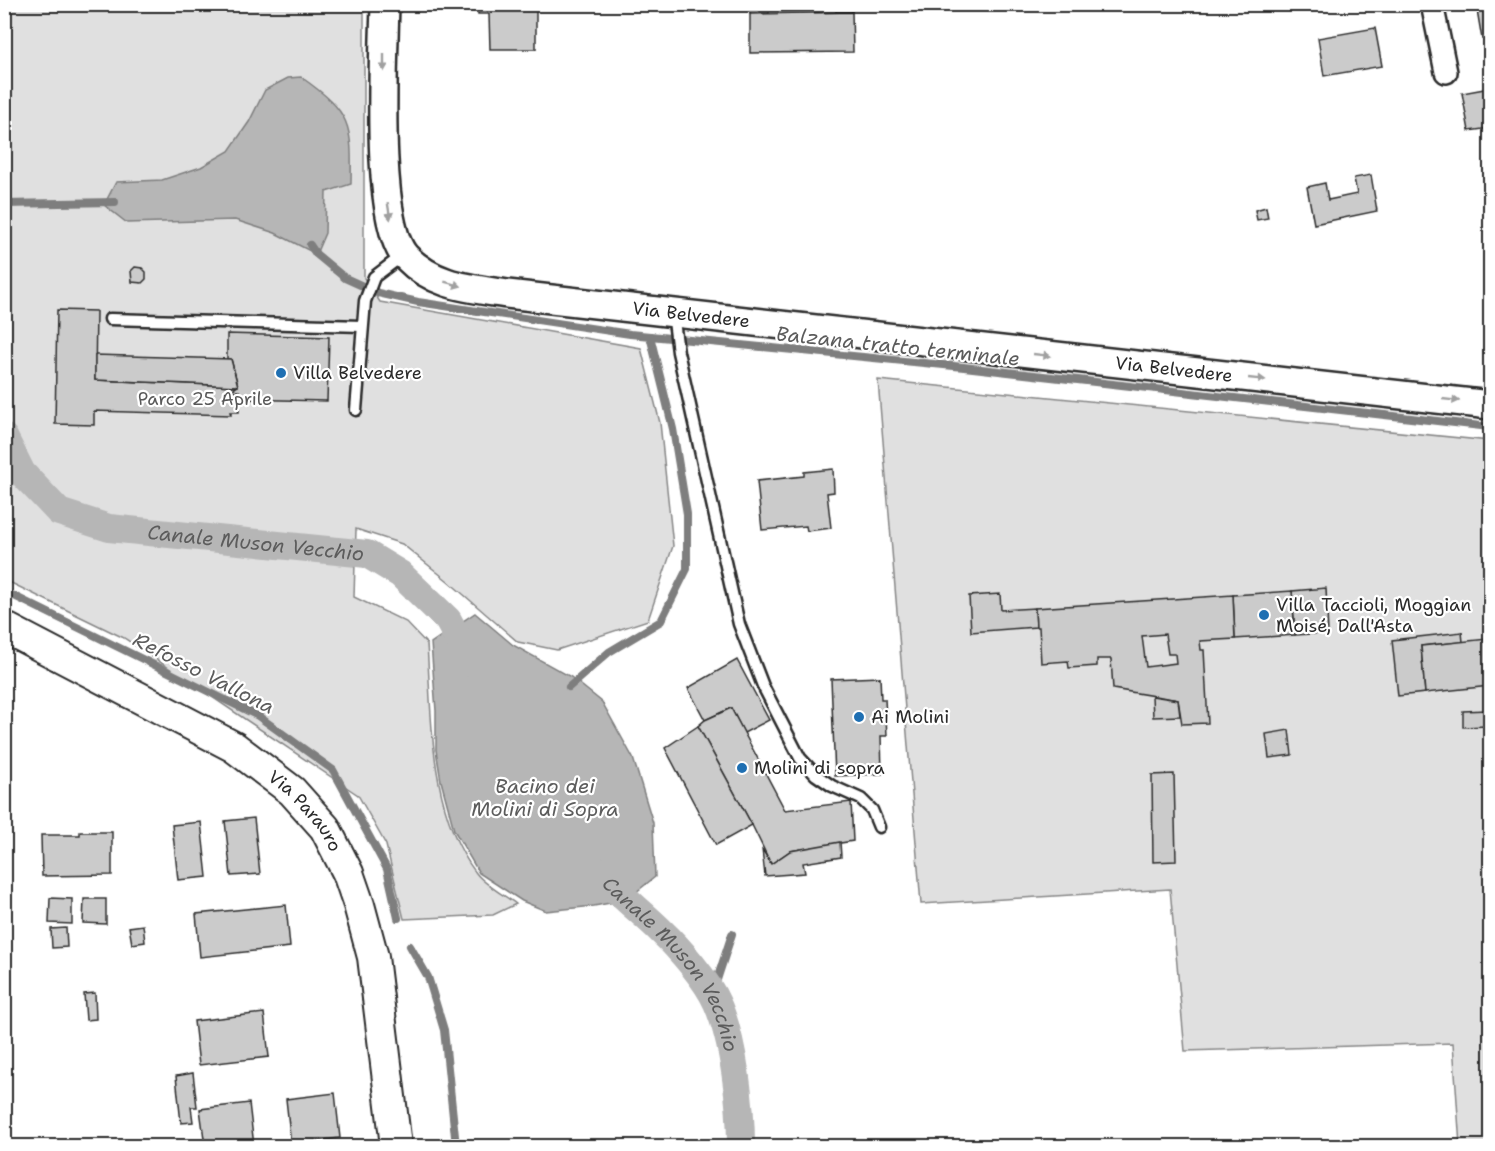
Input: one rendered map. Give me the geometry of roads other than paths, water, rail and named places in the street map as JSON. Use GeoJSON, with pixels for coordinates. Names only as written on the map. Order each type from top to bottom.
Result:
{"type":"FeatureCollection","features":[{"type":"Feature","properties":{"kind":"main road","name":"Via Parauro"},"geometry":{"type":"LineString","coordinates":[[4,627],[234,747],[292,791],[325,828],[348,873],[373,957],[396,1146]]}},
{"type":"Feature","properties":{"kind":"street","name":"Via Belvedere"},"geometry":{"type":"LineString","coordinates":[[385,4],[384,165],[393,236],[404,255],[435,279],[457,286],[673,318],[1491,405]]}},
{"type":"Feature","properties":{"kind":"street"},"geometry":{"type":"LineString","coordinates":[[1432,4],[1446,72]]}},
{"type":"Feature","properties":{"kind":"lane"},"geometry":{"type":"LineString","coordinates":[[356,410],[365,301],[374,278],[404,255]]}},
{"type":"Feature","properties":{"kind":"lane","name":"Via Belvedere"},"geometry":{"type":"LineString","coordinates":[[673,318],[677,346],[739,624],[764,686],[800,758],[816,775],[832,786],[861,798],[872,810],[879,827]]}},
{"type":"Feature","properties":{"kind":"lane"},"geometry":{"type":"LineString","coordinates":[[110,319],[362,326]]}},
{"type":"Feature","properties":{"kind":"water"},"geometry":{"type":"Polygon","coordinates":[[[301,77],[318,89],[339,111],[346,121],[351,147],[351,184],[326,192],[325,233],[316,254],[275,233],[235,220],[127,223],[104,205],[116,182],[162,180],[201,167],[229,151],[249,122],[265,90],[288,78],[301,77]]]}},
{"type":"Feature","properties":{"kind":"water","name":"Bacino dei Molini di Sopra"},"geometry":{"type":"Polygon","coordinates":[[[475,613],[513,645],[571,677],[602,702],[633,758],[653,823],[655,877],[626,900],[546,911],[522,901],[479,873],[454,830],[441,781],[436,750],[436,711],[431,643],[475,613]]]}},
{"type":"Feature","properties":{"kind":"waterway"},"geometry":{"type":"LineString","coordinates":[[4,204],[115,202]]}},
{"type":"Feature","properties":{"kind":"waterway","name":"Balzana tratto terminale"},"geometry":{"type":"LineString","coordinates":[[310,245],[316,254],[345,278],[378,293],[418,302],[630,334],[964,367],[1490,427]]}},
{"type":"Feature","properties":{"kind":"waterway"},"geometry":{"type":"LineString","coordinates":[[569,687],[609,652],[661,621],[687,569],[687,514],[673,429],[650,336]]}},
{"type":"Feature","properties":{"kind":"waterway","name":"Canale Muson Vecchio"},"geometry":{"type":"LineString","coordinates":[[4,437],[22,473],[59,512],[109,528],[367,554],[400,574],[448,620],[471,663]]}},
{"type":"Feature","properties":{"kind":"waterway","name":"Refosso Vallona"},"geometry":{"type":"LineString","coordinates":[[4,591],[258,716],[333,770],[387,869],[398,918]]}},
{"type":"Feature","properties":{"kind":"waterway","name":"Canale Muson Vecchio"},"geometry":{"type":"LineString","coordinates":[[599,871],[676,946],[700,975],[717,1003],[732,1054],[740,1112],[741,1146]]}},
{"type":"Feature","properties":{"kind":"waterway"},"geometry":{"type":"LineString","coordinates":[[712,995],[732,934]]}},
{"type":"Feature","properties":{"kind":"waterway","name":"Refosso Vallona"},"geometry":{"type":"LineString","coordinates":[[410,946],[428,977],[444,1030],[456,1146]]}},
{"type":"Feature","properties":{"kind":"place","name":"Villa Belvedere"},"geometry":{"type":"Point","coordinates":[281,373]}},
{"type":"Feature","properties":{"kind":"place","name":"Villa Taccioli, Moggian Moisé, Dall'Asta"},"geometry":{"type":"Point","coordinates":[1264,615]}},
{"type":"Feature","properties":{"kind":"place","name":"Ai Molini"},"geometry":{"type":"Point","coordinates":[859,717]}},
{"type":"Feature","properties":{"kind":"place","name":"Molini di sopra"},"geometry":{"type":"Point","coordinates":[742,768]}},
{"type":"Feature","properties":{"kind":"park label","name":"Parco 25 Aprile"},"geometry":{"type":"Point","coordinates":[205,399]}}]}
